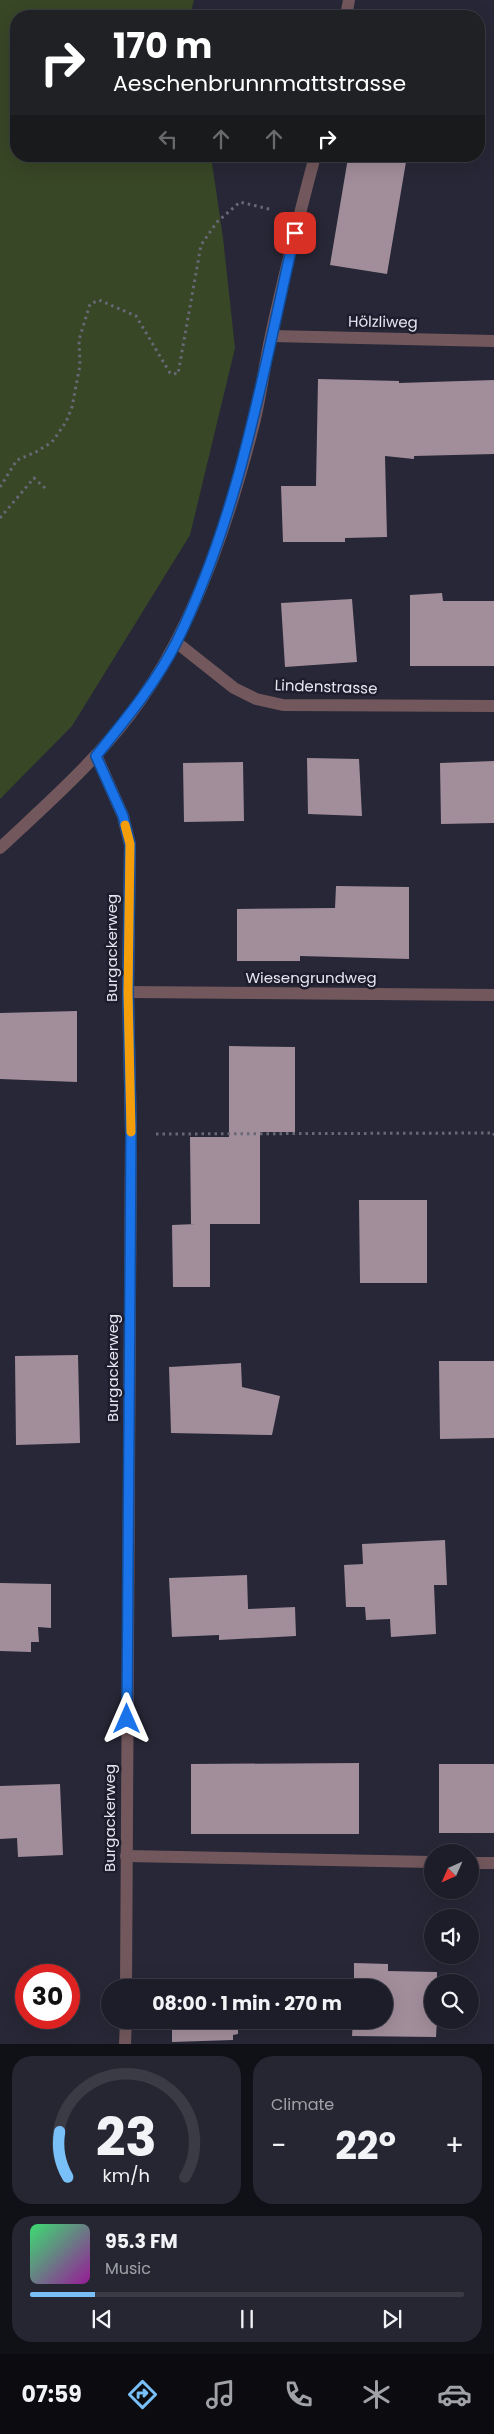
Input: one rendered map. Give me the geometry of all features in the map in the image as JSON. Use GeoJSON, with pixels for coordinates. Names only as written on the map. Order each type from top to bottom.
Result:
{"type":"FeatureCollection","features":[{"type":"Feature","properties":{"kind":"street"},"geometry":{"type":"LineString","coordinates":[[0,848],[96,756],[140,701],[176,642],[197,597],[253,427],[271,336],[313,162]]}},
{"type":"Feature","properties":{"kind":"street","name":"Hölzliweg"},"geometry":{"type":"LineString","coordinates":[[271,336],[494,341]]}},
{"type":"Feature","properties":{"kind":"street","name":"Lindenstrasse"},"geometry":{"type":"LineString","coordinates":[[176,642],[234,688],[256,699],[283,705],[494,706]]}},
{"type":"Feature","properties":{"kind":"street","name":"Burgackerweg"},"geometry":{"type":"LineString","coordinates":[[96,756],[123,816],[130,844],[128,992],[131,1134],[126,1979]]}},
{"type":"Feature","properties":{"kind":"street","name":"Wiesengrundweg"},"geometry":{"type":"LineString","coordinates":[[128,992],[494,995]]}},
{"type":"Feature","properties":{"kind":"street"},"geometry":{"type":"LineString","coordinates":[[126,1856],[424,1862]]}},
{"type":"Feature","properties":{"kind":"street"},"geometry":{"type":"LineString","coordinates":[[479,1863],[494,1863]]}},
{"type":"Feature","properties":{"kind":"street"},"geometry":{"type":"LineString","coordinates":[[125,2044],[126,2029]]}},
{"type":"Feature","properties":{"kind":"path"},"geometry":{"type":"LineString","coordinates":[[0,487],[17,460],[36,452],[52,442],[66,422],[72,407],[80,365],[79,340],[90,304],[99,300],[136,316],[170,373],[178,374],[201,245],[217,222],[240,202],[299,216]]}},
{"type":"Feature","properties":{"kind":"path"},"geometry":{"type":"LineString","coordinates":[[0,518],[34,478],[45,488]]}},
{"type":"Feature","properties":{"kind":"path"},"geometry":{"type":"LineString","coordinates":[[131,1134],[494,1134],[494,1139]]}},
{"type":"Feature","properties":{"kind":"green space"},"geometry":{"type":"Polygon","coordinates":[[[0,0],[194,0],[192,10],[10,10],[10,162],[212,162],[223,238],[235,348],[190,535],[72,726],[0,799],[0,0]]]}},
{"type":"Feature","properties":{"kind":"building"},"geometry":{"type":"Polygon","coordinates":[[[347,162],[406,162],[387,274],[330,265],[347,162]]]}},
{"type":"Feature","properties":{"kind":"building"},"geometry":{"type":"Polygon","coordinates":[[[318,379],[399,381],[399,383],[494,380],[494,454],[414,456],[414,459],[385,456],[387,537],[345,538],[345,542],[283,542],[281,486],[316,486],[318,379]]]}},
{"type":"Feature","properties":{"kind":"building"},"geometry":{"type":"Polygon","coordinates":[[[442,593],[443,601],[494,601],[494,666],[410,666],[410,595],[442,593]]]}},
{"type":"Feature","properties":{"kind":"building"},"geometry":{"type":"Polygon","coordinates":[[[352,599],[357,662],[285,667],[281,603],[352,599]]]}},
{"type":"Feature","properties":{"kind":"building"},"geometry":{"type":"Polygon","coordinates":[[[307,758],[359,759],[362,816],[308,814],[307,758]]]}},
{"type":"Feature","properties":{"kind":"building"},"geometry":{"type":"Polygon","coordinates":[[[494,761],[494,823],[441,824],[440,763],[494,761]]]}},
{"type":"Feature","properties":{"kind":"building"},"geometry":{"type":"Polygon","coordinates":[[[243,762],[244,821],[184,822],[183,763],[243,762]]]}},
{"type":"Feature","properties":{"kind":"building"},"geometry":{"type":"Polygon","coordinates":[[[336,886],[409,887],[409,959],[300,956],[300,961],[237,961],[237,909],[335,908],[336,886]]]}},
{"type":"Feature","properties":{"kind":"building"},"geometry":{"type":"Polygon","coordinates":[[[77,1011],[77,1082],[0,1079],[0,1013],[77,1011]]]}},
{"type":"Feature","properties":{"kind":"building"},"geometry":{"type":"Polygon","coordinates":[[[229,1046],[295,1047],[295,1132],[260,1132],[260,1224],[210,1224],[210,1287],[173,1287],[172,1225],[196,1224],[191,1224],[190,1137],[229,1137],[229,1046]]]}},
{"type":"Feature","properties":{"kind":"building"},"geometry":{"type":"Polygon","coordinates":[[[359,1200],[427,1200],[427,1283],[360,1283],[359,1200]]]}},
{"type":"Feature","properties":{"kind":"building"},"geometry":{"type":"Polygon","coordinates":[[[78,1355],[80,1443],[16,1445],[15,1356],[78,1355]]]}},
{"type":"Feature","properties":{"kind":"building"},"geometry":{"type":"Polygon","coordinates":[[[439,1361],[494,1361],[494,1438],[440,1439],[439,1361]]]}},
{"type":"Feature","properties":{"kind":"building"},"geometry":{"type":"Polygon","coordinates":[[[241,1363],[242,1387],[280,1396],[272,1435],[171,1433],[169,1367],[241,1363]]]}},
{"type":"Feature","properties":{"kind":"building"},"geometry":{"type":"Polygon","coordinates":[[[445,1540],[447,1585],[434,1585],[436,1634],[391,1637],[390,1619],[366,1620],[365,1607],[346,1607],[344,1565],[363,1564],[362,1544],[445,1540]]]}},
{"type":"Feature","properties":{"kind":"building"},"geometry":{"type":"Polygon","coordinates":[[[247,1575],[248,1609],[295,1607],[296,1636],[219,1640],[219,1635],[172,1637],[169,1578],[247,1575]]]}},
{"type":"Feature","properties":{"kind":"building"},"geometry":{"type":"Polygon","coordinates":[[[0,1583],[51,1584],[51,1628],[38,1627],[39,1642],[31,1642],[31,1652],[0,1651],[0,1583]]]}},
{"type":"Feature","properties":{"kind":"building"},"geometry":{"type":"Polygon","coordinates":[[[359,1763],[359,1834],[191,1834],[191,1764],[359,1763]]]}},
{"type":"Feature","properties":{"kind":"building"},"geometry":{"type":"Polygon","coordinates":[[[439,1764],[494,1764],[494,1833],[439,1833],[439,1764]]]}},
{"type":"Feature","properties":{"kind":"building"},"geometry":{"type":"Polygon","coordinates":[[[60,1784],[63,1855],[18,1857],[17,1838],[0,1839],[0,1786],[60,1784]]]}},
{"type":"Feature","properties":{"kind":"building"},"geometry":{"type":"Polygon","coordinates":[[[354,1963],[388,1964],[388,1971],[437,1972],[437,1974],[424,1974],[424,2029],[436,2029],[436,2037],[352,2036],[352,2029],[393,2029],[393,1979],[354,1979],[354,1963]]]}},
{"type":"Feature","properties":{"kind":"building"},"geometry":{"type":"Polygon","coordinates":[[[172,2029],[238,2029],[238,2034],[233,2035],[233,2040],[172,2042],[172,2029]]]}},
{"type":"Feature","properties":{"kind":"slow traffic"},"geometry":{"type":"LineString","coordinates":[[125,825],[130,844],[128,992],[131,1132]]}},
{"type":"Feature","properties":{"kind":"route"},"geometry":{"type":"LineString","coordinates":[[127,1719],[131,1134],[128,992],[130,844],[123,816],[96,756],[140,701],[176,642],[197,597],[253,427],[271,336],[295,233]]}}]}
